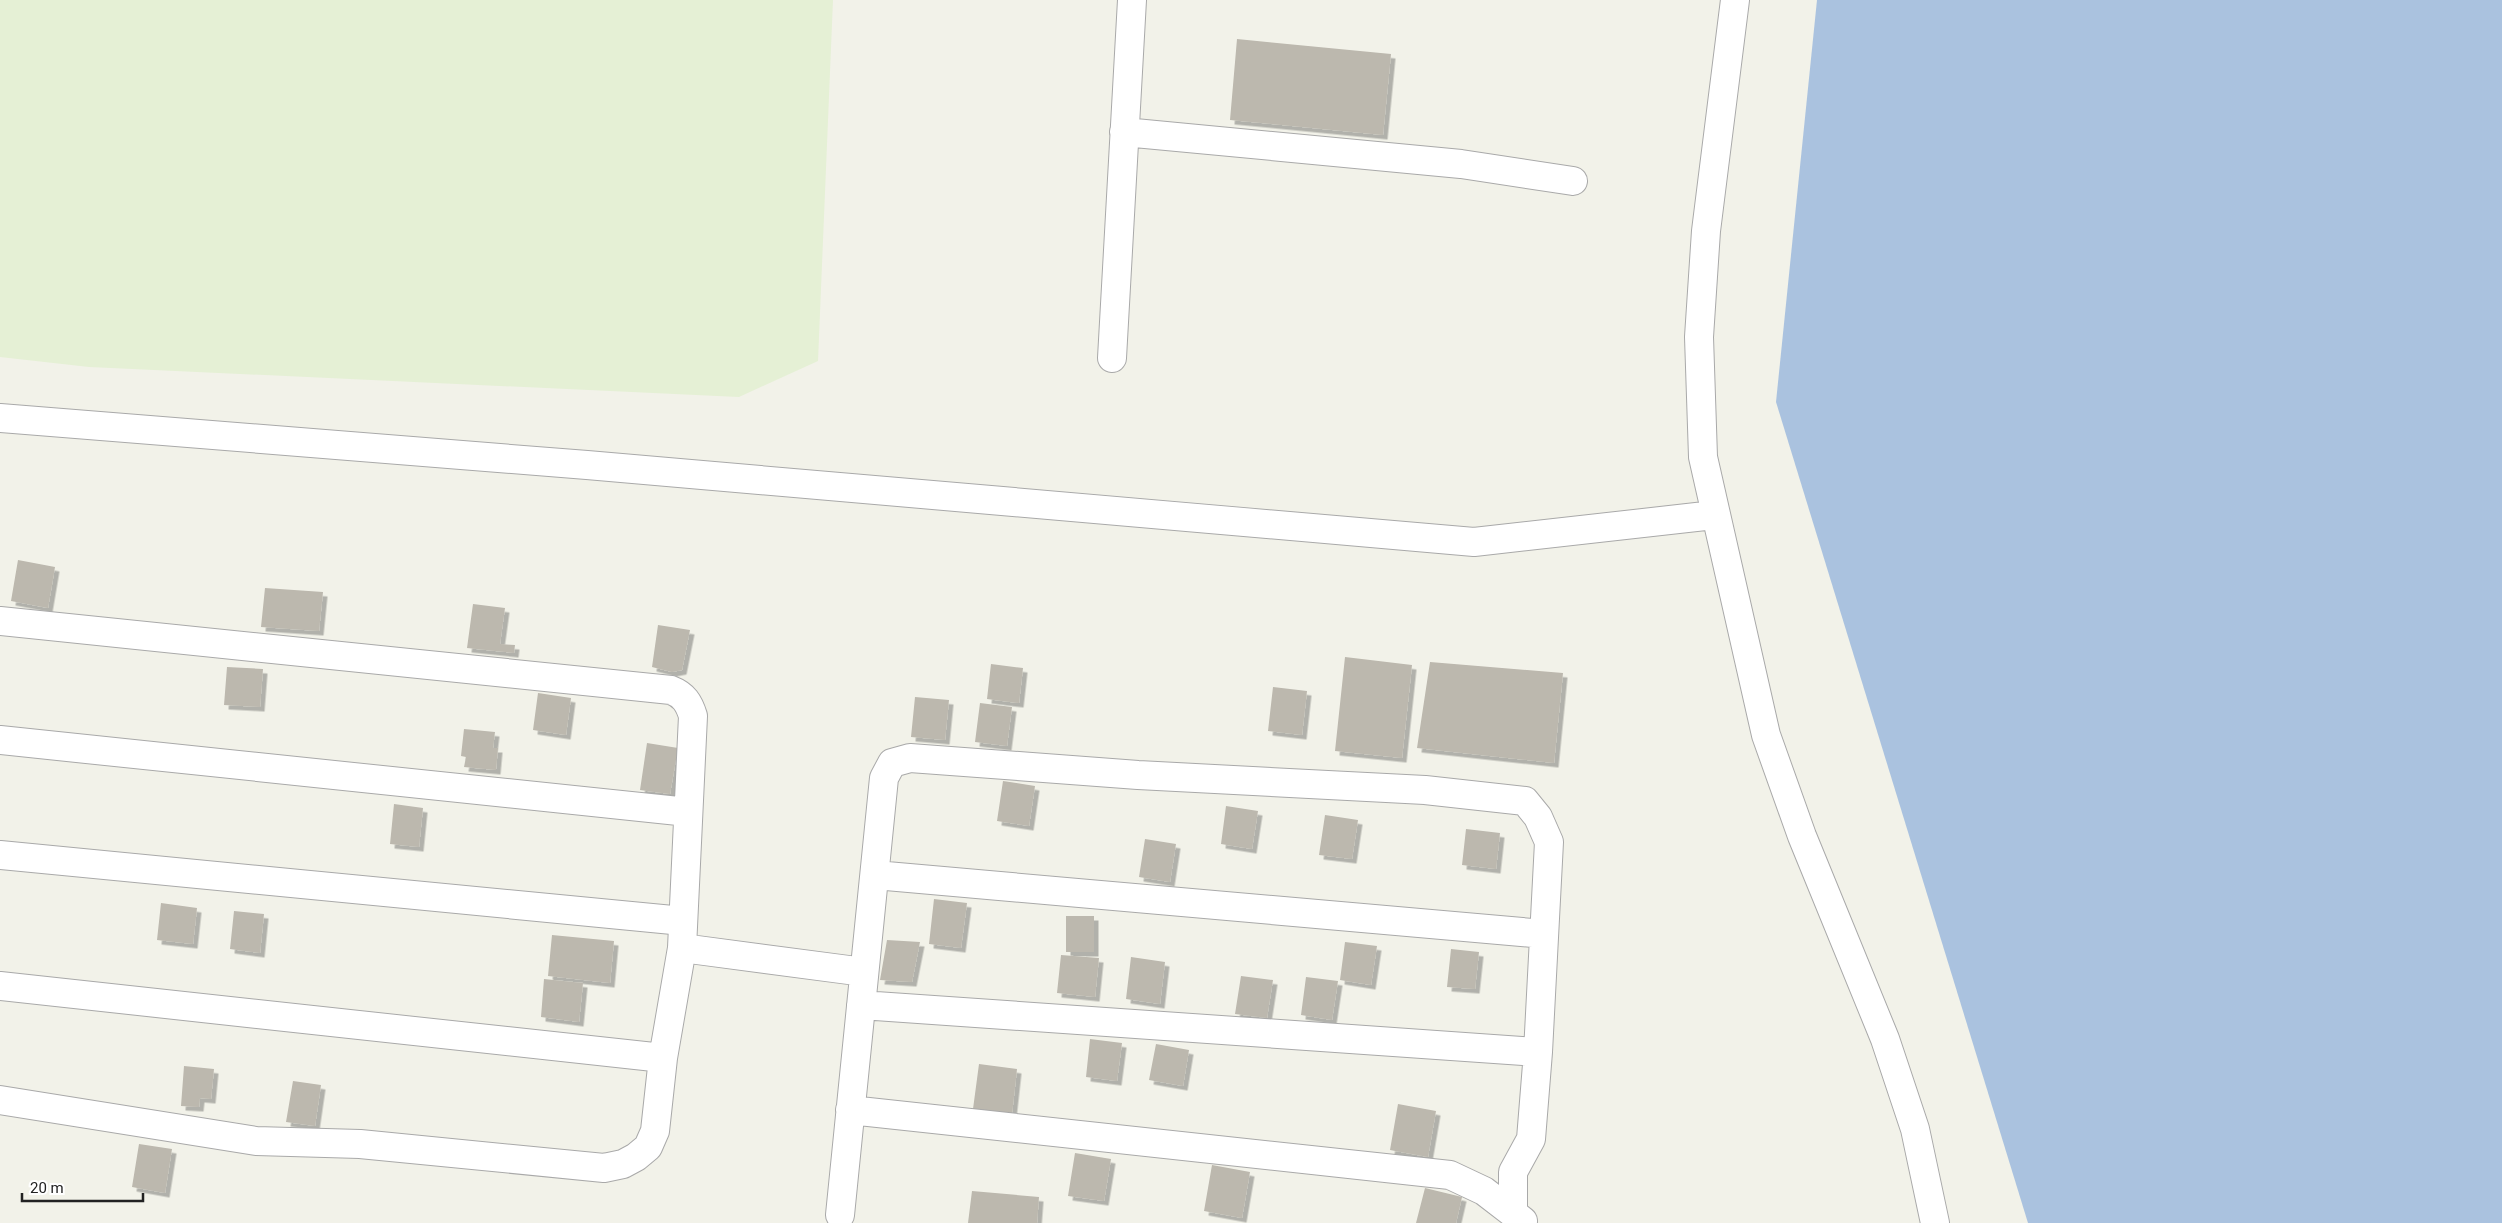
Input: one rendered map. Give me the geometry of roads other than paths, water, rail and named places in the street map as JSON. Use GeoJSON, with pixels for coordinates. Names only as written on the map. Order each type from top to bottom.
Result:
{"type":"FeatureCollection","features":[{"type":"Feature","properties":{"kind":"street"},"geometry":{"type":"LineString","coordinates":[[1112,358],[1132,0]]}},
{"type":"Feature","properties":{"kind":"street"},"geometry":{"type":"LineString","coordinates":[[1735,0],[1706,231],[1699,337],[1703,457],[1714,515],[1766,735],[1802,836],[1885,1039],[1915,1129],[1935,1223]]}},
{"type":"Feature","properties":{"kind":"street"},"geometry":{"type":"LineString","coordinates":[[1124,132],[1461,164],[1573,181]]}},
{"type":"Feature","properties":{"kind":"street"},"geometry":{"type":"LineString","coordinates":[[0,418],[587,465],[1474,542],[1714,515]]}},
{"type":"Feature","properties":{"kind":"street"},"geometry":{"type":"LineString","coordinates":[[0,621],[671,690],[681,694],[690,705],[693,716],[682,948],[663,1058],[655,1131],[648,1147],[636,1157],[623,1164],[604,1168],[360,1144],[256,1141],[0,1100]]}},
{"type":"Feature","properties":{"kind":"street"},"geometry":{"type":"LineString","coordinates":[[0,740],[688,812]]}},
{"type":"Feature","properties":{"kind":"street"},"geometry":{"type":"LineString","coordinates":[[840,1214],[884,778],[892,763],[910,758],[1138,775],[1322,786],[1356,786],[1496,796],[1525,801],[1538,817],[1549,842],[1538,1052],[1531,1139],[1513,1172],[1520,1218]]}},
{"type":"Feature","properties":{"kind":"street"},"geometry":{"type":"LineString","coordinates":[[0,855],[682,921]]}},
{"type":"Feature","properties":{"kind":"street"},"geometry":{"type":"LineString","coordinates":[[874,875],[1544,934]]}},
{"type":"Feature","properties":{"kind":"street"},"geometry":{"type":"LineString","coordinates":[[682,948],[864,972]]}},
{"type":"Feature","properties":{"kind":"street"},"geometry":{"type":"LineString","coordinates":[[0,986],[663,1058]]}},
{"type":"Feature","properties":{"kind":"street"},"geometry":{"type":"LineString","coordinates":[[861,1005],[1538,1052]]}},
{"type":"Feature","properties":{"kind":"street"},"geometry":{"type":"LineString","coordinates":[[850,1110],[1450,1175],[1484,1191],[1520,1218]]}},
{"type":"Feature","properties":{"kind":"water"},"geometry":{"type":"Polygon","coordinates":[[[1817,0],[2502,0],[2502,1223],[2028,1223],[1776,402],[1817,0]]]}}]}
